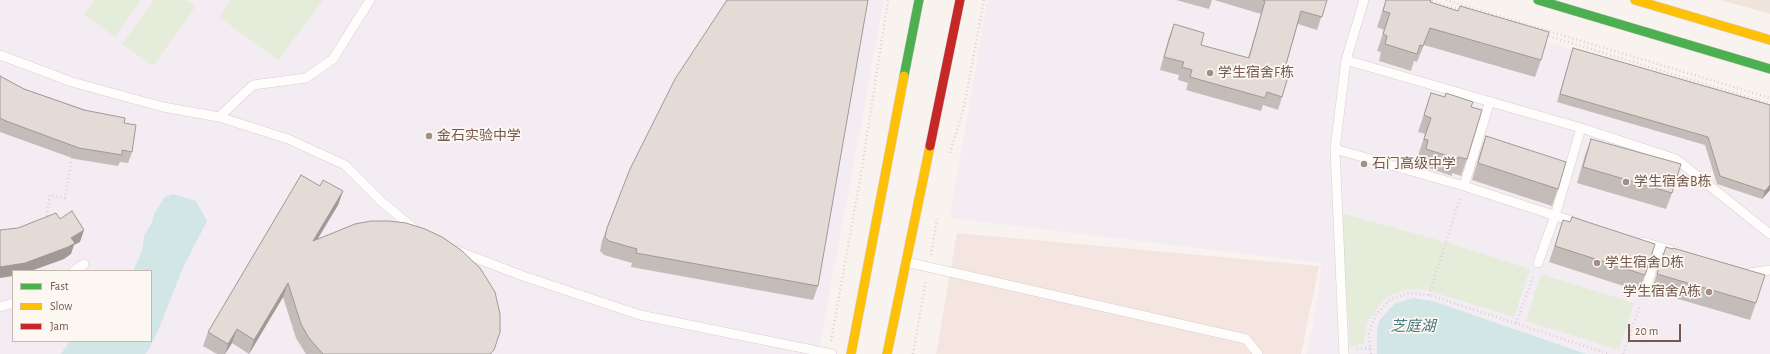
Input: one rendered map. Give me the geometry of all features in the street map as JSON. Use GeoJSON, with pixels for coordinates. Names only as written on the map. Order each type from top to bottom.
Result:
{"type":"FeatureCollection","features":[{"type":"Feature","properties":{"kind":"main road"},"geometry":{"type":"LineString","coordinates":[[851,354],[919,0]]}},
{"type":"Feature","properties":{"kind":"main road"},"geometry":{"type":"LineString","coordinates":[[887,354],[960,0]]}},
{"type":"Feature","properties":{"kind":"main road"},"geometry":{"type":"LineString","coordinates":[[1538,0],[1770,69]]}},
{"type":"Feature","properties":{"kind":"main road"},"geometry":{"type":"LineString","coordinates":[[1635,0],[1770,40]]}},
{"type":"Feature","properties":{"kind":"lane"},"geometry":{"type":"LineString","coordinates":[[219,117],[253,85],[306,78],[333,59],[370,0]]}},
{"type":"Feature","properties":{"kind":"lane"},"geometry":{"type":"LineString","coordinates":[[1344,354],[1335,149],[1346,60],[1364,0]]}},
{"type":"Feature","properties":{"kind":"lane"},"geometry":{"type":"LineString","coordinates":[[0,55],[72,82],[163,107],[219,117],[288,139],[345,166],[381,201],[426,239]]}},
{"type":"Feature","properties":{"kind":"lane"},"geometry":{"type":"LineString","coordinates":[[1346,60],[1581,128],[1676,159],[1770,234]]}},
{"type":"Feature","properties":{"kind":"lane"},"geometry":{"type":"LineString","coordinates":[[1464,186],[1490,101]]}},
{"type":"Feature","properties":{"kind":"lane"},"geometry":{"type":"LineString","coordinates":[[1538,263],[1555,216],[1581,128]]}},
{"type":"Feature","properties":{"kind":"lane"},"geometry":{"type":"LineString","coordinates":[[1335,149],[1464,186],[1592,227]]}},
{"type":"Feature","properties":{"kind":"lane"},"geometry":{"type":"LineString","coordinates":[[1637,240],[1688,256]]}},
{"type":"Feature","properties":{"kind":"lane"},"geometry":{"type":"LineString","coordinates":[[448,247],[523,276],[640,315],[832,354]]}},
{"type":"Feature","properties":{"kind":"lane"},"geometry":{"type":"LineString","coordinates":[[1644,294],[1659,247]]}},
{"type":"Feature","properties":{"kind":"lane"},"geometry":{"type":"LineString","coordinates":[[906,262],[1246,339],[1258,354]]}},
{"type":"Feature","properties":{"kind":"lane"},"geometry":{"type":"LineString","coordinates":[[75,270],[84,264]]}},
{"type":"Feature","properties":{"kind":"lane"},"geometry":{"type":"LineString","coordinates":[[1738,272],[1745,275],[1770,270]]}},
{"type":"Feature","properties":{"kind":"lane"},"geometry":{"type":"LineString","coordinates":[[0,307],[12,303]]}},
{"type":"Feature","properties":{"kind":"path"},"geometry":{"type":"LineString","coordinates":[[832,339],[861,174],[888,0]]}},
{"type":"Feature","properties":{"kind":"path"},"geometry":{"type":"LineString","coordinates":[[948,160],[964,107],[984,0]]}},
{"type":"Feature","properties":{"kind":"path"},"geometry":{"type":"LineString","coordinates":[[1428,0],[1466,12]]}},
{"type":"Feature","properties":{"kind":"path"},"geometry":{"type":"LineString","coordinates":[[1446,0],[1770,98]]}},
{"type":"Feature","properties":{"kind":"path"},"geometry":{"type":"LineString","coordinates":[[1542,35],[1770,104]]}},
{"type":"Feature","properties":{"kind":"path"},"geometry":{"type":"LineString","coordinates":[[45,227],[50,195],[65,198],[72,158]]}},
{"type":"Feature","properties":{"kind":"path"},"geometry":{"type":"LineString","coordinates":[[1429,295],[1464,186]]}},
{"type":"Feature","properties":{"kind":"path"},"geometry":{"type":"LineString","coordinates":[[933,242],[938,212]]}},
{"type":"Feature","properties":{"kind":"path"},"geometry":{"type":"LineString","coordinates":[[1516,323],[1538,263]]}},
{"type":"Feature","properties":{"kind":"path"},"geometry":{"type":"LineString","coordinates":[[1371,354],[1369,332],[1376,314],[1391,299],[1409,293],[1429,295],[1609,354]]}},
{"type":"Feature","properties":{"kind":"path"},"geometry":{"type":"LineString","coordinates":[[1623,354],[1644,294]]}},
{"type":"Feature","properties":{"kind":"path"},"geometry":{"type":"LineString","coordinates":[[913,354],[923,298]]}},
{"type":"Feature","properties":{"kind":"shaded area","name":"金石实验中学"},"geometry":{"type":"Polygon","coordinates":[[[0,0],[884,0],[818,354],[0,354],[0,0]]]}},
{"type":"Feature","properties":{"kind":"shaded area","name":"石门高级中学"},"geometry":{"type":"Polygon","coordinates":[[[987,0],[1409,0],[1770,110],[1770,354],[1307,354],[1319,290],[1321,263],[950,218],[987,0]]]}},
{"type":"Feature","properties":{"kind":"shaded area"},"geometry":{"type":"Polygon","coordinates":[[[1721,0],[1770,0],[1770,14],[1721,0]]]}},
{"type":"Feature","properties":{"kind":"shaded area"},"geometry":{"type":"Polygon","coordinates":[[[957,233],[1319,266],[1301,354],[936,354],[957,233]]]}},
{"type":"Feature","properties":{"kind":"green space"},"geometry":{"type":"Polygon","coordinates":[[[94,0],[141,0],[115,37],[84,14],[94,0]]]}},
{"type":"Feature","properties":{"kind":"green space"},"geometry":{"type":"Polygon","coordinates":[[[154,0],[187,0],[196,6],[153,66],[122,44],[154,0]]]}},
{"type":"Feature","properties":{"kind":"green space"},"geometry":{"type":"Polygon","coordinates":[[[231,0],[323,0],[278,60],[219,17],[231,0]]]}},
{"type":"Feature","properties":{"kind":"green space"},"geometry":{"type":"Polygon","coordinates":[[[1341,213],[1449,243],[1530,269],[1514,317],[1423,289],[1410,289],[1390,295],[1382,302],[1367,322],[1363,344],[1350,346],[1341,213]]]}},
{"type":"Feature","properties":{"kind":"green space"},"geometry":{"type":"Polygon","coordinates":[[[1541,274],[1634,303],[1619,350],[1526,321],[1541,274]]]}},
{"type":"Feature","properties":{"kind":"water"},"geometry":{"type":"Polygon","coordinates":[[[173,194],[196,201],[207,221],[182,270],[157,333],[148,351],[145,354],[61,354],[69,342],[152,342],[152,270],[133,270],[142,251],[144,236],[151,224],[155,212],[165,197],[173,194]]]}},
{"type":"Feature","properties":{"kind":"water","name":"芝庭湖"},"geometry":{"type":"Polygon","coordinates":[[[1413,298],[1433,301],[1586,354],[1377,354],[1377,332],[1379,321],[1394,304],[1413,298]]]}},
{"type":"Feature","properties":{"kind":"building"},"geometry":{"type":"Polygon","coordinates":[[[727,0],[868,0],[818,286],[636,253],[637,249],[609,241],[605,237],[607,228],[630,169],[675,79],[727,0]]]}},
{"type":"Feature","properties":{"kind":"building"},"geometry":{"type":"Polygon","coordinates":[[[1263,0],[1327,0],[1322,17],[1301,11],[1285,68],[1290,70],[1282,97],[1267,92],[1265,98],[1190,77],[1192,70],[1182,67],[1184,62],[1164,57],[1174,24],[1204,33],[1201,45],[1249,58],[1265,1],[1263,0]]]}},
{"type":"Feature","properties":{"kind":"building"},"geometry":{"type":"Polygon","coordinates":[[[1386,0],[1431,0],[1430,2],[1458,11],[1460,6],[1549,32],[1541,60],[1430,28],[1423,46],[1420,45],[1417,54],[1385,44],[1387,36],[1383,34],[1390,13],[1383,11],[1386,0]]]}},
{"type":"Feature","properties":{"kind":"building"},"geometry":{"type":"Polygon","coordinates":[[[1573,48],[1770,105],[1770,185],[1765,191],[1720,176],[1708,137],[1560,94],[1573,48]]]}},
{"type":"Feature","properties":{"kind":"building"},"geometry":{"type":"Polygon","coordinates":[[[0,76],[24,89],[84,110],[125,118],[124,123],[136,125],[132,152],[122,150],[122,155],[79,148],[0,118],[0,76]]]}},
{"type":"Feature","properties":{"kind":"building"},"geometry":{"type":"Polygon","coordinates":[[[1431,93],[1445,97],[1446,93],[1473,102],[1471,107],[1482,110],[1467,159],[1458,157],[1458,159],[1426,149],[1428,140],[1424,139],[1431,118],[1424,115],[1431,93]]]}},
{"type":"Feature","properties":{"kind":"building"},"geometry":{"type":"Polygon","coordinates":[[[1486,136],[1566,162],[1558,189],[1478,163],[1486,136]]]}},
{"type":"Feature","properties":{"kind":"building"},"geometry":{"type":"Polygon","coordinates":[[[1591,139],[1681,164],[1672,193],[1583,167],[1591,139]]]}},
{"type":"Feature","properties":{"kind":"building"},"geometry":{"type":"Polygon","coordinates":[[[301,175],[320,186],[323,180],[343,191],[313,241],[355,224],[371,221],[389,221],[406,223],[425,229],[442,237],[461,250],[480,268],[495,292],[500,314],[500,332],[494,350],[490,354],[323,354],[309,338],[301,324],[288,283],[254,340],[237,329],[228,344],[208,332],[301,175]]]}},
{"type":"Feature","properties":{"kind":"building"},"geometry":{"type":"Polygon","coordinates":[[[72,211],[84,230],[71,238],[75,243],[25,263],[0,267],[0,230],[18,228],[56,213],[60,219],[72,211]]]}},
{"type":"Feature","properties":{"kind":"building"},"geometry":{"type":"Polygon","coordinates":[[[1572,217],[1655,244],[1645,275],[1555,246],[1563,220],[1570,222],[1572,217]]]}},
{"type":"Feature","properties":{"kind":"building"},"geometry":{"type":"Polygon","coordinates":[[[1666,247],[1765,275],[1756,303],[1657,274],[1666,247]]]}},
{"type":"Feature","properties":{"kind":"traffic: fast"},"geometry":{"type":"LineString","coordinates":[[904,76],[919,0]]}},
{"type":"Feature","properties":{"kind":"traffic: fast"},"geometry":{"type":"LineString","coordinates":[[1538,0],[1770,69]]}},
{"type":"Feature","properties":{"kind":"traffic: slow"},"geometry":{"type":"LineString","coordinates":[[1635,0],[1770,40]]}},
{"type":"Feature","properties":{"kind":"traffic: slow"},"geometry":{"type":"LineString","coordinates":[[851,354],[904,76]]}},
{"type":"Feature","properties":{"kind":"traffic: slow"},"geometry":{"type":"LineString","coordinates":[[887,354],[930,146]]}},
{"type":"Feature","properties":{"kind":"traffic: jam"},"geometry":{"type":"LineString","coordinates":[[930,146],[960,0]]}},
{"type":"Feature","properties":{"kind":"place","name":"学生宿舍F栋"},"geometry":{"type":"Point","coordinates":[1210,73]}},
{"type":"Feature","properties":{"kind":"place","name":"金石实验中学"},"geometry":{"type":"Point","coordinates":[429,136]}},
{"type":"Feature","properties":{"kind":"place","name":"石门高级中学"},"geometry":{"type":"Point","coordinates":[1364,164]}},
{"type":"Feature","properties":{"kind":"place","name":"学生宿舍B栋"},"geometry":{"type":"Point","coordinates":[1626,182]}},
{"type":"Feature","properties":{"kind":"place","name":"学生宿舍D栋"},"geometry":{"type":"Point","coordinates":[1597,263]}},
{"type":"Feature","properties":{"kind":"place","name":"学生宿舍A栋"},"geometry":{"type":"Point","coordinates":[1709,292]}}]}
